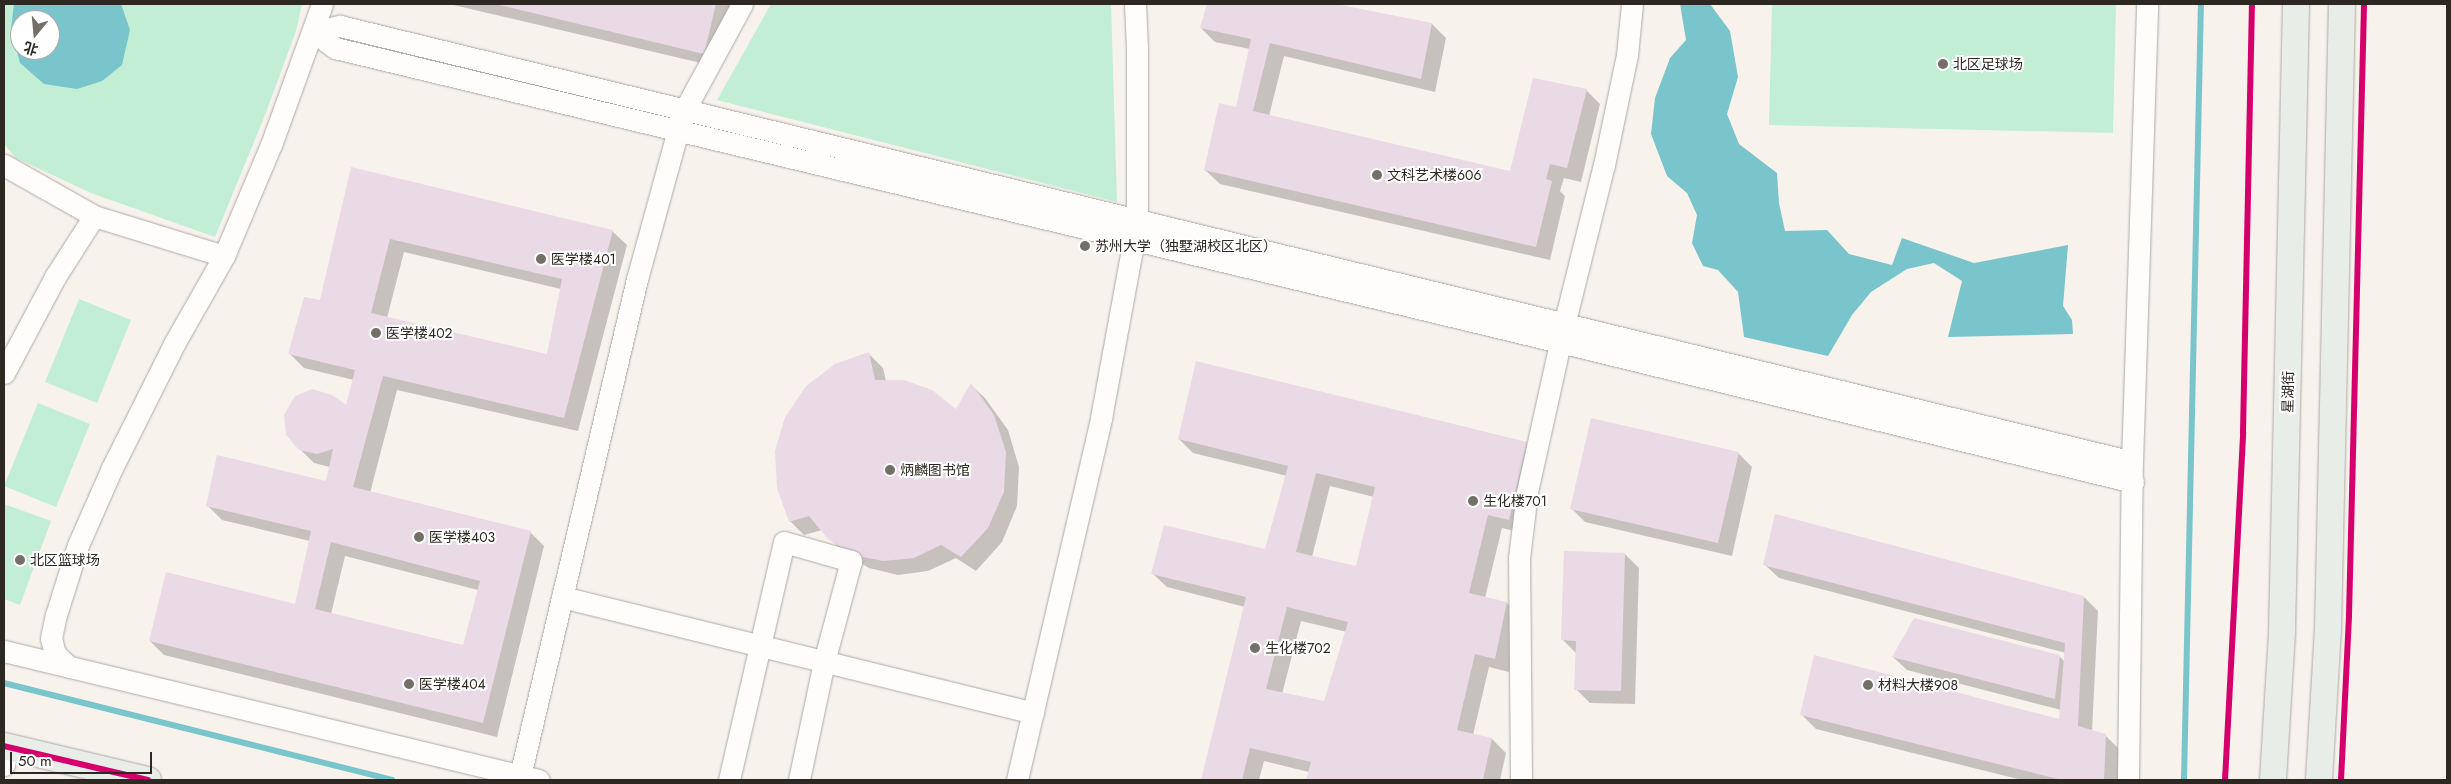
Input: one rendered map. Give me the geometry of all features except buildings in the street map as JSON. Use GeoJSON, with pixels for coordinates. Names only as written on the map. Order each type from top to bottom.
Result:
{"type":"FeatureCollection","features":[{"type":"Feature","properties":{"kind":"main road","name":"星湖街"},"geometry":{"type":"LineString","coordinates":[[2273,780],[2282,631],[2296,4]]}},
{"type":"Feature","properties":{"kind":"main road"},"geometry":{"type":"LineString","coordinates":[[2319,780],[2328,629],[2342,4]]}},
{"type":"Feature","properties":{"kind":"main road"},"geometry":{"type":"LineString","coordinates":[[5,753],[148,780]]}},
{"type":"Feature","properties":{"kind":"lane"},"geometry":{"type":"LineString","coordinates":[[69,667],[55,654],[51,638],[56,615],[78,545],[112,468],[174,344],[224,256],[271,145],[322,4]]}},
{"type":"Feature","properties":{"kind":"lane"},"geometry":{"type":"LineString","coordinates":[[4,651],[529,778],[562,597],[637,278],[681,120],[742,4]]}},
{"type":"Feature","properties":{"kind":"lane"},"geometry":{"type":"LineString","coordinates":[[1018,780],[1101,418],[1136,230],[1137,48],[1135,4]]}},
{"type":"Feature","properties":{"kind":"lane"},"geometry":{"type":"LineString","coordinates":[[1522,780],[1519,558],[1527,492],[1562,333],[1604,165],[1627,55],[1632,4]]}},
{"type":"Feature","properties":{"kind":"lane"},"geometry":{"type":"LineString","coordinates":[[2128,780],[2133,472],[2147,4]]}},
{"type":"Feature","properties":{"kind":"lane"},"geometry":{"type":"LineString","coordinates":[[313,32],[335,48],[681,120],[2133,472]]}},
{"type":"Feature","properties":{"kind":"lane"},"geometry":{"type":"LineString","coordinates":[[4,165],[94,216],[224,256]]}},
{"type":"Feature","properties":{"kind":"lane"},"geometry":{"type":"LineString","coordinates":[[4,373],[55,277],[94,216]]}},
{"type":"Feature","properties":{"kind":"lane"},"geometry":{"type":"LineString","coordinates":[[729,780],[784,542],[851,561],[824,662],[799,780]]}},
{"type":"Feature","properties":{"kind":"lane"},"geometry":{"type":"LineString","coordinates":[[562,597],[1033,713]]}},
{"type":"Feature","properties":{"kind":"green space"},"geometry":{"type":"Polygon","coordinates":[[[4,4],[302,4],[296,31],[265,115],[215,237],[91,193],[16,158],[4,144],[4,4]]]}},
{"type":"Feature","properties":{"kind":"green space"},"geometry":{"type":"Polygon","coordinates":[[[771,4],[1111,4],[1117,202],[717,100],[771,4]]]}},
{"type":"Feature","properties":{"kind":"green space","name":"北区足球场"},"geometry":{"type":"Polygon","coordinates":[[[1772,4],[2116,4],[2113,133],[1769,125],[1772,4]]]}},
{"type":"Feature","properties":{"kind":"green space"},"geometry":{"type":"Polygon","coordinates":[[[79,299],[131,320],[97,403],[45,382],[79,299]]]}},
{"type":"Feature","properties":{"kind":"green space"},"geometry":{"type":"Polygon","coordinates":[[[38,403],[90,424],[56,507],[4,486],[38,403]]]}},
{"type":"Feature","properties":{"kind":"green space","name":"北区篮球场"},"geometry":{"type":"Polygon","coordinates":[[[4,504],[51,521],[20,605],[4,599],[4,504]]]}},
{"type":"Feature","properties":{"kind":"water"},"geometry":{"type":"Polygon","coordinates":[[[14,4],[121,4],[130,30],[122,65],[102,81],[77,89],[44,84],[20,63],[19,60],[60,60],[60,10],[13,10],[14,4]]]}},
{"type":"Feature","properties":{"kind":"water"},"geometry":{"type":"Polygon","coordinates":[[[1680,4],[1710,4],[1730,31],[1738,77],[1727,114],[1739,144],[1777,173],[1779,203],[1785,231],[1827,230],[1849,254],[1892,265],[1902,238],[1974,263],[2068,245],[2063,306],[2072,320],[2073,334],[1948,337],[1962,281],[1934,263],[1907,269],[1871,292],[1852,315],[1828,356],[1744,337],[1738,292],[1718,270],[1703,266],[1692,243],[1697,215],[1687,193],[1667,176],[1651,134],[1655,98],[1670,58],[1686,40],[1680,4]]]}},
{"type":"Feature","properties":{"kind":"waterway"},"geometry":{"type":"LineString","coordinates":[[2184,780],[2201,4]]}},
{"type":"Feature","properties":{"kind":"waterway"},"geometry":{"type":"LineString","coordinates":[[4,683],[392,780]]}},
{"type":"Feature","properties":{"kind":"cycle path"},"geometry":{"type":"LineString","coordinates":[[2225,780],[2243,432],[2252,4]]}},
{"type":"Feature","properties":{"kind":"cycle path"},"geometry":{"type":"LineString","coordinates":[[2341,780],[2349,615],[2364,4]]}},
{"type":"Feature","properties":{"kind":"cycle path"},"geometry":{"type":"LineString","coordinates":[[4,746],[148,780]]}},
{"type":"Feature","properties":{"kind":"place","name":"北区足球场"},"geometry":{"type":"Point","coordinates":[1943,64]}},
{"type":"Feature","properties":{"kind":"place","name":"文科艺术楼606"},"geometry":{"type":"Point","coordinates":[1377,175]}},
{"type":"Feature","properties":{"kind":"place","name":"苏州大学（独墅湖校区北区）"},"geometry":{"type":"Point","coordinates":[1085,246]}},
{"type":"Feature","properties":{"kind":"place","name":"医学楼401"},"geometry":{"type":"Point","coordinates":[541,259]}},
{"type":"Feature","properties":{"kind":"place","name":"医学楼402"},"geometry":{"type":"Point","coordinates":[376,333]}},
{"type":"Feature","properties":{"kind":"place","name":"炳麟图书馆"},"geometry":{"type":"Point","coordinates":[890,470]}},
{"type":"Feature","properties":{"kind":"place","name":"生化楼701"},"geometry":{"type":"Point","coordinates":[1473,501]}},
{"type":"Feature","properties":{"kind":"place","name":"医学楼403"},"geometry":{"type":"Point","coordinates":[419,537]}},
{"type":"Feature","properties":{"kind":"place","name":"北区篮球场"},"geometry":{"type":"Point","coordinates":[20,560]}},
{"type":"Feature","properties":{"kind":"place","name":"生化楼702"},"geometry":{"type":"Point","coordinates":[1255,648]}},
{"type":"Feature","properties":{"kind":"place","name":"医学楼404"},"geometry":{"type":"Point","coordinates":[409,684]}},
{"type":"Feature","properties":{"kind":"place","name":"材料大楼908"},"geometry":{"type":"Point","coordinates":[1868,685]}}]}
